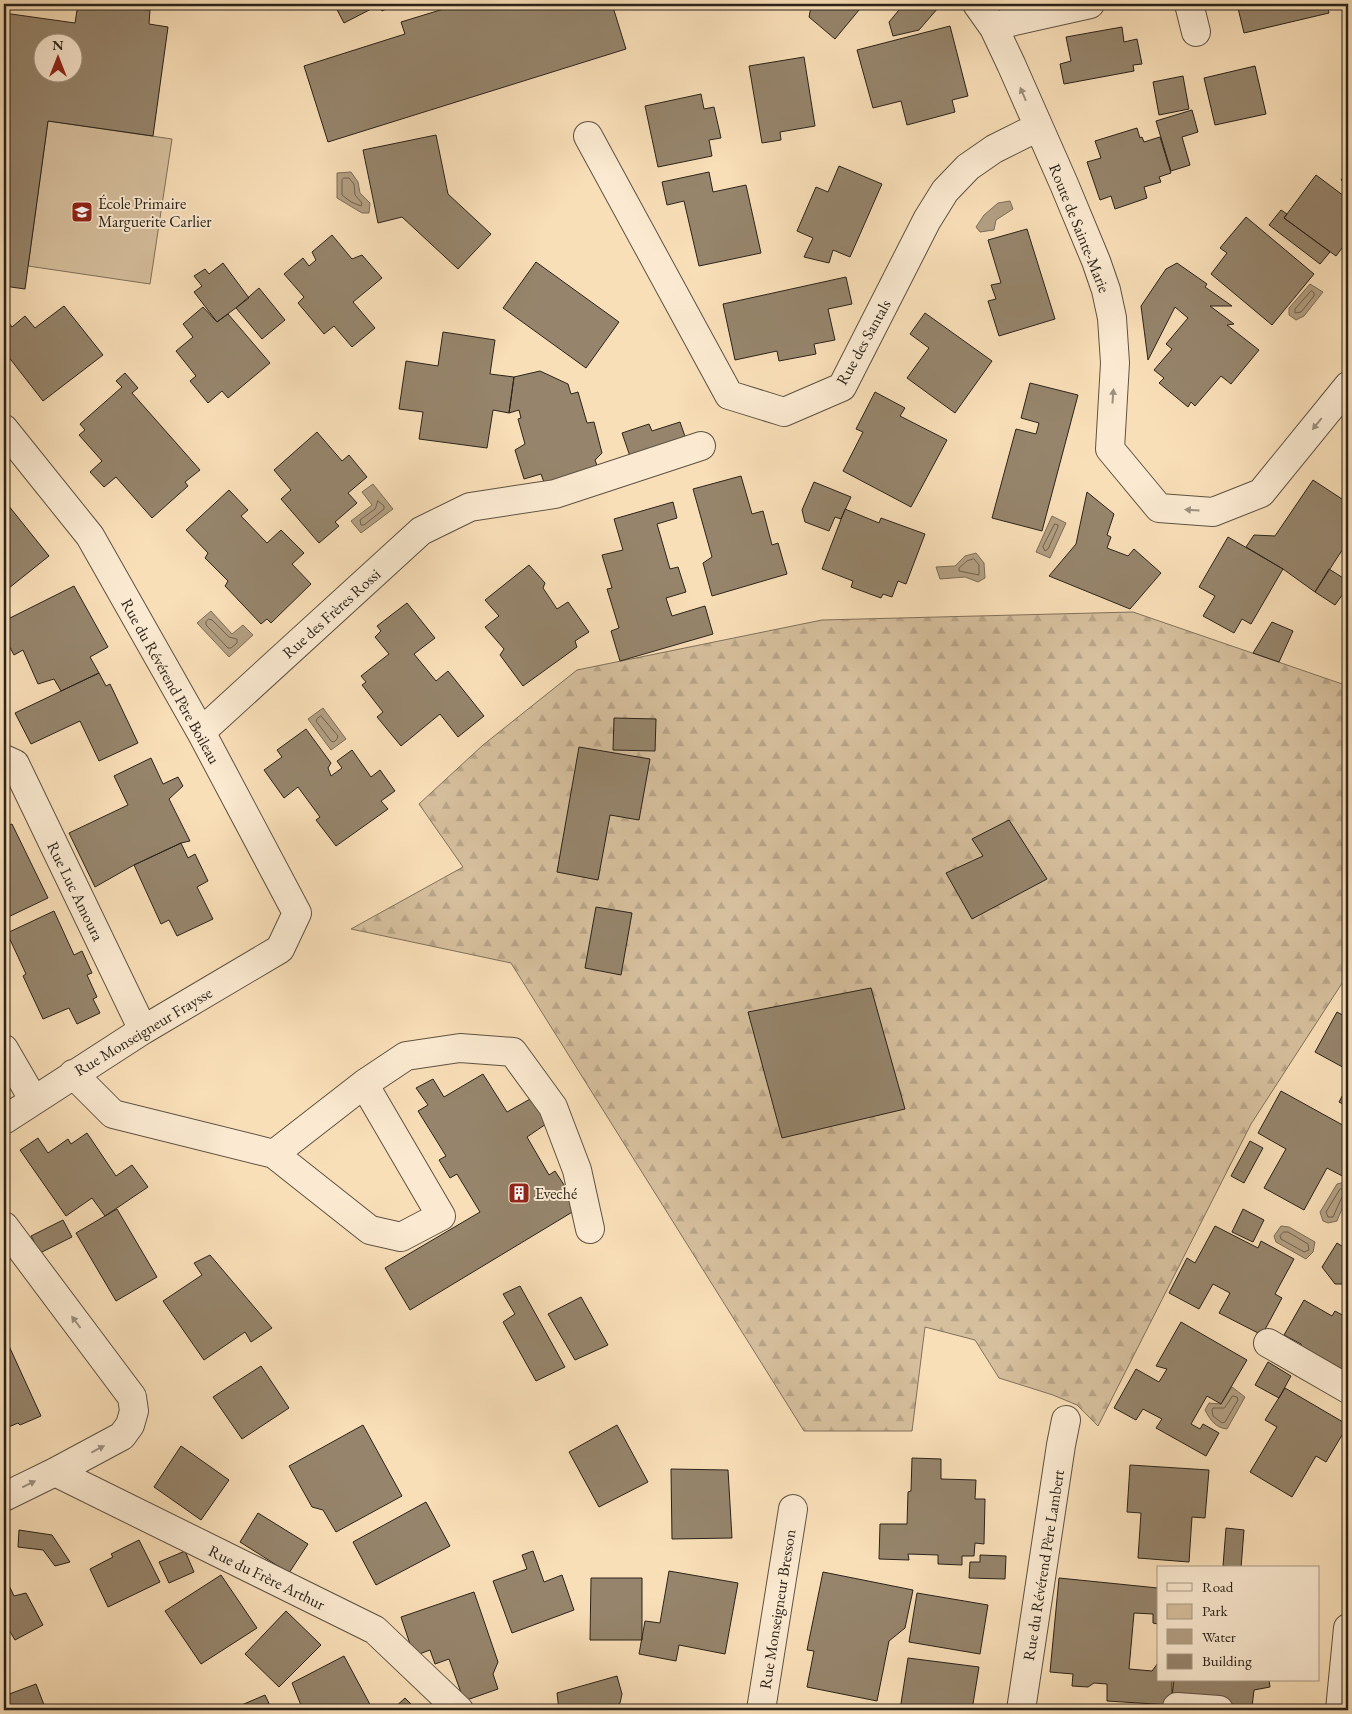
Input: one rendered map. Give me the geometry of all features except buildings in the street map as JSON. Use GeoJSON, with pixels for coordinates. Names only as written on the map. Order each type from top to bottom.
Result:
{"type":"FeatureCollection","features":[{"type":"Feature","properties":{"kind":"street","name":"Route de Sainte-Marie"},"geometry":{"type":"LineString","coordinates":[[977,4],[994,28],[1064,184],[1106,290],[1112,318],[1116,363],[1110,449],[1160,508],[1213,512],[1261,493],[1348,386]]}},
{"type":"Feature","properties":{"kind":"street"},"geometry":{"type":"LineString","coordinates":[[994,28],[1006,23],[1090,4]]}},
{"type":"Feature","properties":{"kind":"street"},"geometry":{"type":"LineString","coordinates":[[1190,4],[1196,32]]}},
{"type":"Feature","properties":{"kind":"street","name":"Rue des Santals"},"geometry":{"type":"LineString","coordinates":[[588,136],[729,395],[784,412],[842,387],[927,220],[945,191],[968,167],[994,149],[1038,127]]}},
{"type":"Feature","properties":{"kind":"street","name":"Rue du Révérend Père Boileau"},"geometry":{"type":"LineString","coordinates":[[4,430],[90,536],[201,732],[297,912],[280,949]]}},
{"type":"Feature","properties":{"kind":"street","name":"Rue des Frères Rossi"},"geometry":{"type":"LineString","coordinates":[[201,732],[421,531],[470,507],[555,494],[701,446]]}},
{"type":"Feature","properties":{"kind":"street","name":"Rue Luc Amoura"},"geometry":{"type":"LineString","coordinates":[[4,759],[15,764],[143,1030]]}},
{"type":"Feature","properties":{"kind":"street","name":"Rue Monseigneur Fraysse"},"geometry":{"type":"LineString","coordinates":[[5,1118],[143,1030],[280,949]]}},
{"type":"Feature","properties":{"kind":"street"},"geometry":{"type":"LineString","coordinates":[[274,1154],[364,1084],[406,1056],[460,1048],[513,1052],[553,1107],[577,1170],[590,1229]]}},
{"type":"Feature","properties":{"kind":"street"},"geometry":{"type":"LineString","coordinates":[[4,1049],[33,1099]]}},
{"type":"Feature","properties":{"kind":"street"},"geometry":{"type":"LineString","coordinates":[[73,1074],[113,1114],[274,1154],[370,1230],[401,1237],[441,1216],[364,1084]]}},
{"type":"Feature","properties":{"kind":"street"},"geometry":{"type":"LineString","coordinates":[[4,1226],[132,1397],[134,1411],[130,1425],[122,1436],[4,1497]]}},
{"type":"Feature","properties":{"kind":"street"},"geometry":{"type":"LineString","coordinates":[[1268,1343],[1348,1389]]}},
{"type":"Feature","properties":{"kind":"street","name":"Rue du Révérend Père Lambert"},"geometry":{"type":"LineString","coordinates":[[1021,1710],[1060,1445],[1066,1420]]}},
{"type":"Feature","properties":{"kind":"street","name":"Rue du Frère Arthur"},"geometry":{"type":"LineString","coordinates":[[55,1472],[375,1630],[459,1710]]}},
{"type":"Feature","properties":{"kind":"street","name":"Rue Monseigneur Bresson"},"geometry":{"type":"LineString","coordinates":[[761,1710],[793,1508]]}},
{"type":"Feature","properties":{"kind":"street"},"geometry":{"type":"LineString","coordinates":[[1340,1710],[1348,1628]]}},
{"type":"Feature","properties":{"kind":"street"},"geometry":{"type":"LineString","coordinates":[[1178,1707],[1219,1710]]}},
{"type":"Feature","properties":{"kind":"green space"},"geometry":{"type":"Polygon","coordinates":[[[48,121],[172,139],[150,284],[28,266],[48,121]]]}},
{"type":"Feature","properties":{"kind":"green space"},"geometry":{"type":"Polygon","coordinates":[[[1133,612],[1348,686],[1348,974],[1251,1124],[1098,1426],[1077,1405],[1053,1395],[999,1378],[975,1340],[925,1327],[912,1431],[804,1431],[511,963],[351,929],[463,867],[419,804],[483,745],[577,670],[822,620],[1133,612]]]}},
{"type":"Feature","properties":{"kind":"water"},"geometry":{"type":"Polygon","coordinates":[[[351,172],[358,182],[360,193],[370,203],[369,213],[362,213],[337,198],[337,173],[351,172]]]}},
{"type":"Feature","properties":{"kind":"water"},"geometry":{"type":"Polygon","coordinates":[[[1010,201],[1013,209],[996,220],[994,230],[980,232],[976,227],[984,215],[998,203],[1010,201]]]}},
{"type":"Feature","properties":{"kind":"water"},"geometry":{"type":"Polygon","coordinates":[[[1310,284],[1323,292],[1304,316],[1296,320],[1289,315],[1289,308],[1310,284]]]}},
{"type":"Feature","properties":{"kind":"water"},"geometry":{"type":"Polygon","coordinates":[[[373,484],[393,509],[361,533],[351,521],[372,505],[362,492],[373,484]]]}},
{"type":"Feature","properties":{"kind":"water"},"geometry":{"type":"Polygon","coordinates":[[[1052,516],[1066,523],[1050,558],[1036,552],[1052,516]]]}},
{"type":"Feature","properties":{"kind":"water"},"geometry":{"type":"Polygon","coordinates":[[[976,553],[984,563],[985,578],[978,582],[965,577],[940,579],[936,567],[955,566],[965,556],[976,553]]]}},
{"type":"Feature","properties":{"kind":"water"},"geometry":{"type":"Polygon","coordinates":[[[211,611],[232,634],[243,625],[253,635],[229,657],[197,623],[211,611]]]}},
{"type":"Feature","properties":{"kind":"water"},"geometry":{"type":"Polygon","coordinates":[[[323,708],[346,739],[331,750],[308,719],[323,708]]]}},
{"type":"Feature","properties":{"kind":"water"},"geometry":{"type":"Polygon","coordinates":[[[1345,1182],[1348,1184],[1348,1194],[1337,1221],[1328,1223],[1323,1221],[1320,1212],[1337,1184],[1345,1182]]]}},
{"type":"Feature","properties":{"kind":"water"},"geometry":{"type":"Polygon","coordinates":[[[1281,1226],[1289,1227],[1315,1242],[1313,1252],[1306,1259],[1276,1242],[1274,1236],[1281,1226]]]}},
{"type":"Feature","properties":{"kind":"water"},"geometry":{"type":"Polygon","coordinates":[[[1232,1387],[1245,1397],[1227,1429],[1214,1423],[1205,1410],[1209,1403],[1221,1404],[1232,1387]]]}},
{"type":"Feature","properties":{"kind":"place","name":"École Primaire Marguerite Carlier"},"geometry":{"type":"Point","coordinates":[82,212]}},
{"type":"Feature","properties":{"kind":"place","name":"Eveché"},"geometry":{"type":"Point","coordinates":[519,1193]}}]}
